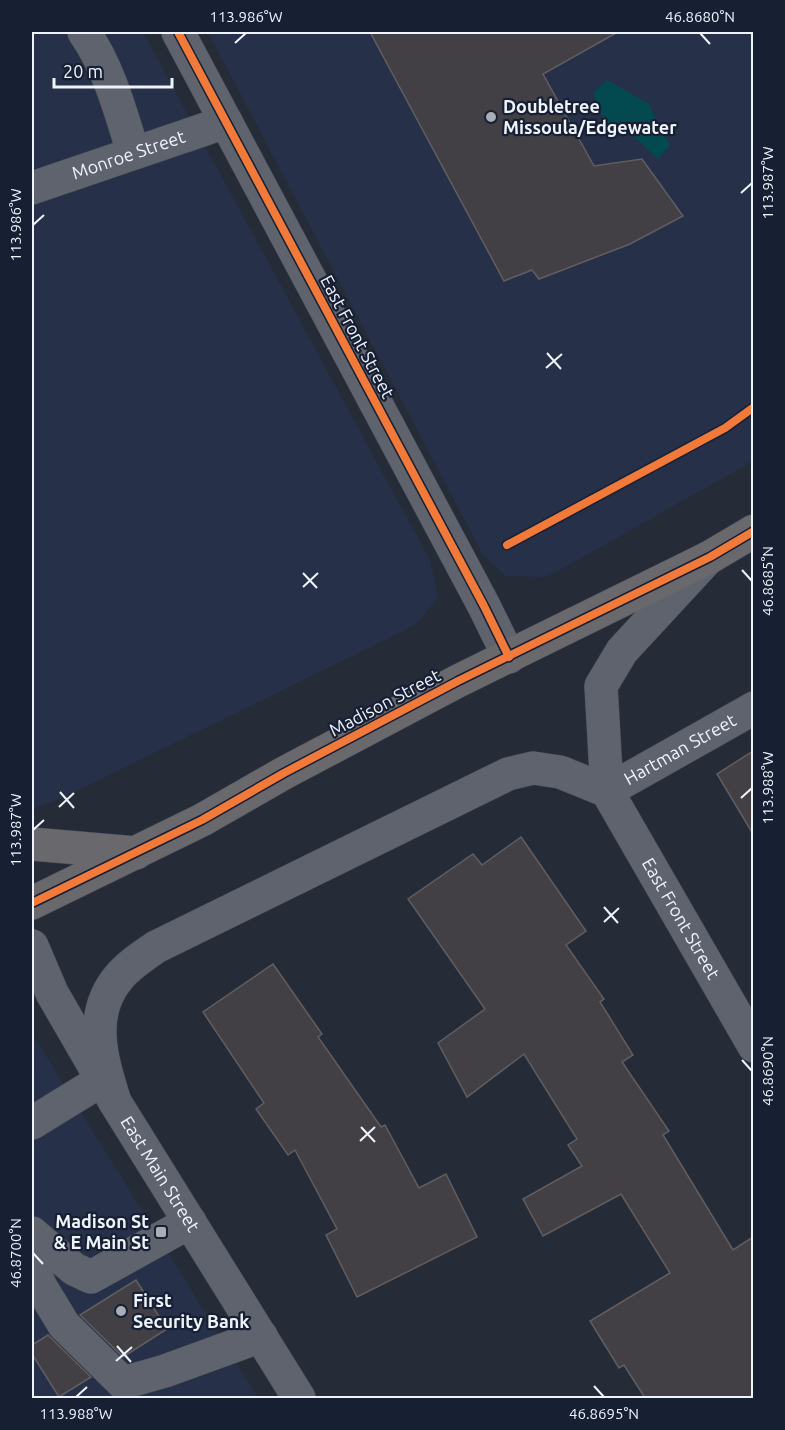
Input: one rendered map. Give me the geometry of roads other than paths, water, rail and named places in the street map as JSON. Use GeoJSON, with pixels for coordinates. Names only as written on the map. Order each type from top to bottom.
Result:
{"type":"FeatureCollection","features":[{"type":"Feature","properties":{"kind":"highway","name":"Madison Street"},"geometry":{"type":"LineString","coordinates":[[32,903],[202,820],[458,681],[710,557],[753,531]]}},
{"type":"Feature","properties":{"kind":"highway"},"geometry":{"type":"LineString","coordinates":[[32,844],[137,853]]}},
{"type":"Feature","properties":{"kind":"street"},"geometry":{"type":"LineString","coordinates":[[84,32],[99,53],[133,152]]}},
{"type":"Feature","properties":{"kind":"street","name":"East Front Street"},"geometry":{"type":"LineString","coordinates":[[178,32],[509,657]]}},
{"type":"Feature","properties":{"kind":"street","name":"Monroe Street"},"geometry":{"type":"LineString","coordinates":[[32,188],[226,122]]}},
{"type":"Feature","properties":{"kind":"street"},"geometry":{"type":"LineString","coordinates":[[32,1122],[109,1091],[100,1049],[99,1032],[104,1005],[118,978],[156,947],[508,774],[533,768],[560,772],[607,791],[601,686],[622,651],[710,557]]}},
{"type":"Feature","properties":{"kind":"street","name":"Hartman Street"},"geometry":{"type":"LineString","coordinates":[[607,791],[753,708]]}},
{"type":"Feature","properties":{"kind":"street","name":"East Front Street"},"geometry":{"type":"LineString","coordinates":[[607,791],[753,1046]]}},
{"type":"Feature","properties":{"kind":"street","name":"East Main Street"},"geometry":{"type":"LineString","coordinates":[[32,945],[52,993],[109,1091],[299,1398]]}},
{"type":"Feature","properties":{"kind":"street"},"geometry":{"type":"LineString","coordinates":[[32,1233],[74,1269],[91,1277],[190,1222]]}},
{"type":"Feature","properties":{"kind":"street"},"geometry":{"type":"LineString","coordinates":[[32,1267],[64,1325],[123,1383],[165,1371],[261,1336]]}},
{"type":"Feature","properties":{"kind":"place","name":"Doubletree Missoula/Edgewater"},"geometry":{"type":"Point","coordinates":[491,117]}},
{"type":"Feature","properties":{"kind":"place","name":"Madison St & E Main St"},"geometry":{"type":"Point","coordinates":[161,1232]}},
{"type":"Feature","properties":{"kind":"place","name":"First Security Bank"},"geometry":{"type":"Point","coordinates":[121,1311]}}]}
